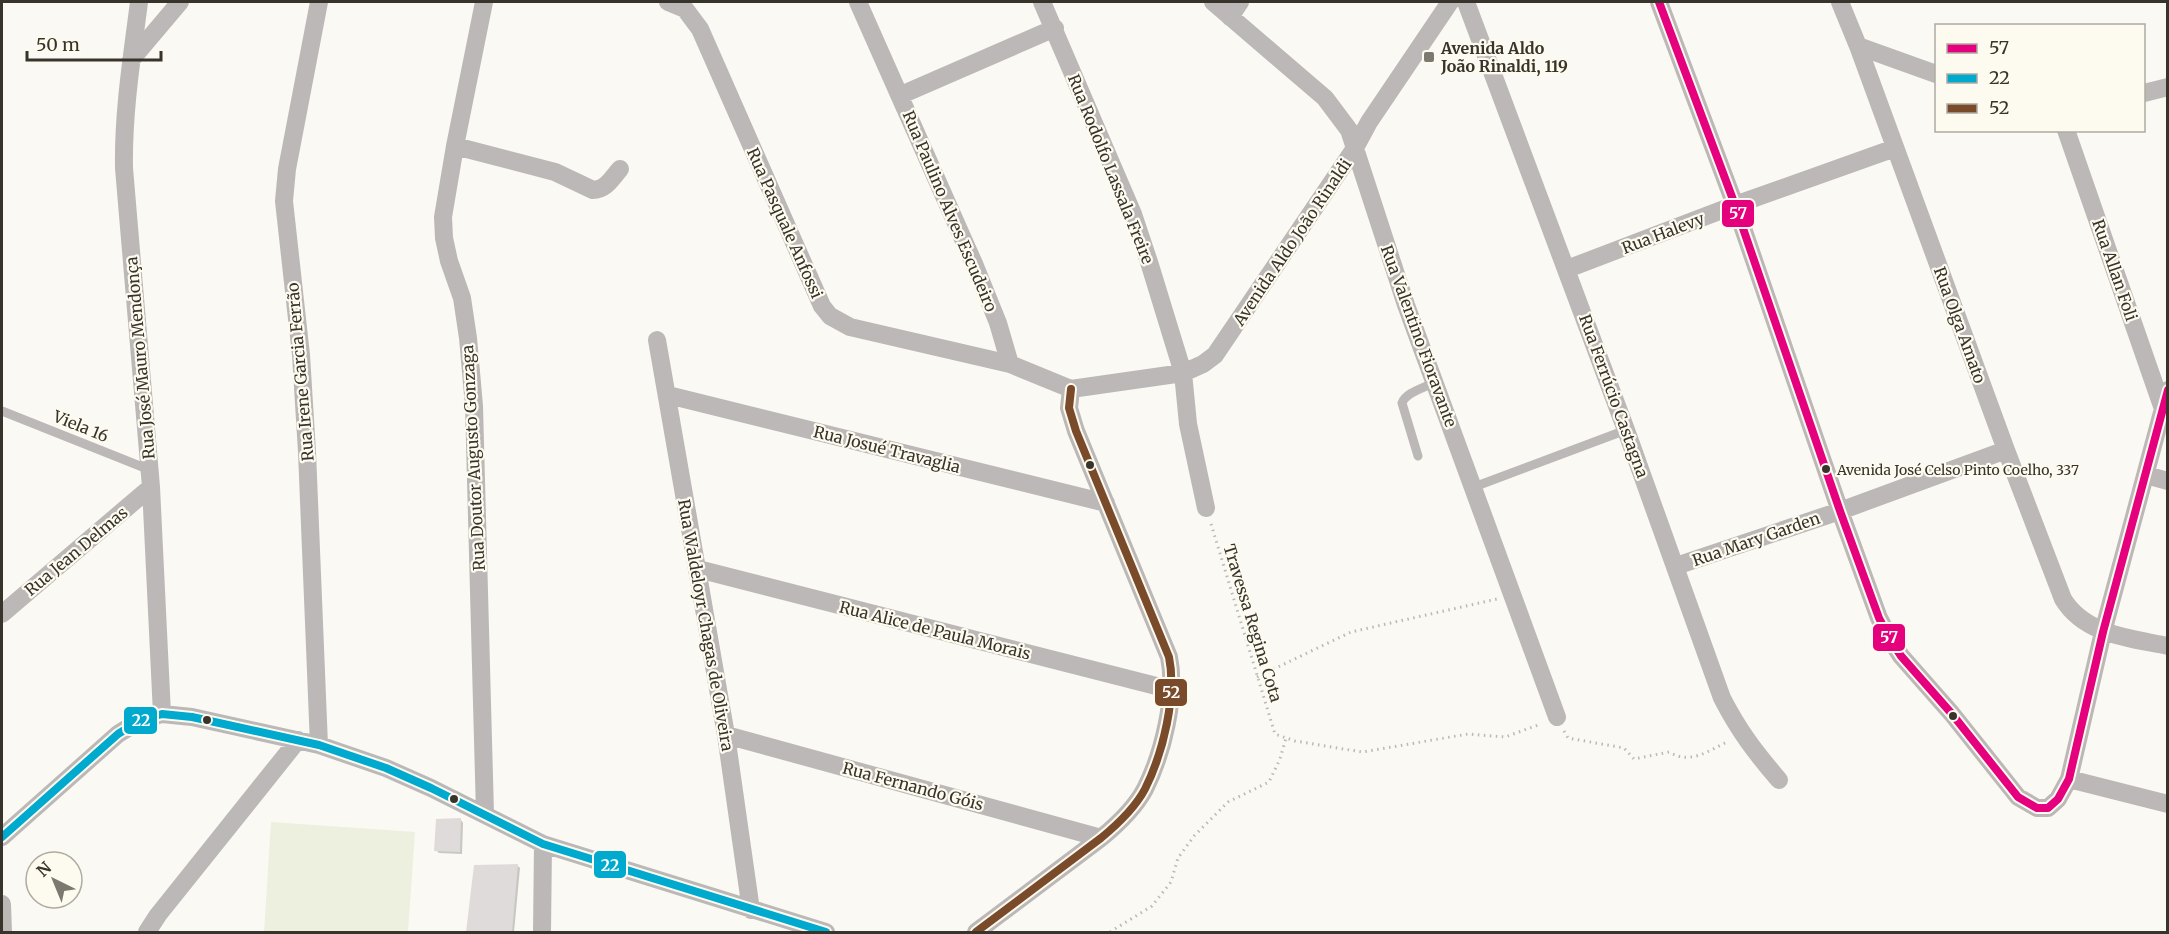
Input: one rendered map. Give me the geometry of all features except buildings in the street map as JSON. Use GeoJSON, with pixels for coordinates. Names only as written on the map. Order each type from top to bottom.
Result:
{"type":"FeatureCollection","features":[{"type":"Feature","properties":{"kind":"street","name":"Rua José Mauro Mendonça"},"geometry":{"type":"LineString","coordinates":[[139,2],[126,98],[123,136],[124,168],[151,478],[162,714]]}},
{"type":"Feature","properties":{"kind":"street"},"geometry":{"type":"LineString","coordinates":[[131,60],[180,2]]}},
{"type":"Feature","properties":{"kind":"street","name":"Rua Irene Garcia Ferrão"},"geometry":{"type":"LineString","coordinates":[[319,2],[287,169],[284,201],[301,356],[306,431],[319,745]]}},
{"type":"Feature","properties":{"kind":"street","name":"Rua Doutor Augusto Gonzaga"},"geometry":{"type":"LineString","coordinates":[[484,2],[443,217],[449,261],[462,298],[474,406],[485,814]]}},
{"type":"Feature","properties":{"kind":"street","name":"Rua Pasquale Anfossi"},"geometry":{"type":"LineString","coordinates":[[668,2],[685,9],[700,29],[818,297],[830,316],[850,327],[1010,364]]}},
{"type":"Feature","properties":{"kind":"street","name":"Rua Paulino Alves Escudeiro"},"geometry":{"type":"LineString","coordinates":[[858,2],[901,95],[991,304],[1010,364]]}},
{"type":"Feature","properties":{"kind":"street","name":"Rua Rodolfo Lassala Freire"},"geometry":{"type":"LineString","coordinates":[[1042,2],[1133,214],[1183,373],[1188,424],[1206,508]]}},
{"type":"Feature","properties":{"kind":"street","name":"Rua Valentino Fioravante"},"geometry":{"type":"LineString","coordinates":[[1213,2],[1325,98],[1349,130],[1406,305],[1557,717]]}},
{"type":"Feature","properties":{"kind":"street"},"geometry":{"type":"LineString","coordinates":[[1230,17],[1240,2]]}},
{"type":"Feature","properties":{"kind":"street","name":"Avenida Aldo João Rinaldi"},"geometry":{"type":"LineString","coordinates":[[1071,389],[1183,373],[1203,364],[1215,355],[1355,148],[1369,123],[1450,2]]}},
{"type":"Feature","properties":{"kind":"street","name":"Rua Ferrúcio Castagna"},"geometry":{"type":"LineString","coordinates":[[1466,2],[1567,269],[1722,698],[1742,735],[1779,780]]}},
{"type":"Feature","properties":{"kind":"street"},"geometry":{"type":"LineString","coordinates":[[1659,2],[1735,205],[1879,618],[1901,656],[1952,714],[2018,797],[2037,808],[2048,808],[2058,799],[2069,779],[2103,632],[2168,390]]}},
{"type":"Feature","properties":{"kind":"street","name":"Rua Olga Amato"},"geometry":{"type":"LineString","coordinates":[[1840,2],[2063,599],[2080,618],[2103,632]]}},
{"type":"Feature","properties":{"kind":"street"},"geometry":{"type":"LineString","coordinates":[[901,95],[1055,28]]}},
{"type":"Feature","properties":{"kind":"street"},"geometry":{"type":"LineString","coordinates":[[1858,46],[1935,74]]}},
{"type":"Feature","properties":{"kind":"street"},"geometry":{"type":"LineString","coordinates":[[2145,93],[2168,87]]}},
{"type":"Feature","properties":{"kind":"street","name":"Rua Allan Foli"},"geometry":{"type":"LineString","coordinates":[[2067,132],[2163,409]]}},
{"type":"Feature","properties":{"kind":"street"},"geometry":{"type":"LineString","coordinates":[[455,146],[555,172],[593,190],[606,186],[620,169]]}},
{"type":"Feature","properties":{"kind":"street","name":"Rua Halevy"},"geometry":{"type":"LineString","coordinates":[[1567,269],[1894,148]]}},
{"type":"Feature","properties":{"kind":"street","name":"Rua Waldeloyr Chagas de Oliveira"},"geometry":{"type":"LineString","coordinates":[[657,340],[726,735],[751,910]]}},
{"type":"Feature","properties":{"kind":"street"},"geometry":{"type":"LineString","coordinates":[[976,933],[1119,823],[1144,789],[1158,754],[1172,690],[1169,657],[1071,415],[1071,389],[1010,364]]}},
{"type":"Feature","properties":{"kind":"street","name":"Rua Josué Travaglia"},"geometry":{"type":"LineString","coordinates":[[668,395],[1106,503]]}},
{"type":"Feature","properties":{"kind":"street","name":"Rua Mary Garden"},"geometry":{"type":"LineString","coordinates":[[1676,566],[1840,511],[2006,450]]}},
{"type":"Feature","properties":{"kind":"street"},"geometry":{"type":"LineString","coordinates":[[2146,475],[2168,481]]}},
{"type":"Feature","properties":{"kind":"street","name":"Rua Jean Delmas"},"geometry":{"type":"LineString","coordinates":[[2,614],[151,478]]}},
{"type":"Feature","properties":{"kind":"street","name":"Rua Alice de Paula Morais"},"geometry":{"type":"LineString","coordinates":[[698,569],[1172,690]]}},
{"type":"Feature","properties":{"kind":"street"},"geometry":{"type":"LineString","coordinates":[[2103,632],[2168,646]]}},
{"type":"Feature","properties":{"kind":"street"},"geometry":{"type":"LineString","coordinates":[[2,837],[118,734],[139,721],[162,714],[192,717],[319,745],[386,768],[543,844],[826,933]]}},
{"type":"Feature","properties":{"kind":"street","name":"Rua Fernando Góis"},"geometry":{"type":"LineString","coordinates":[[726,735],[1101,838]]}},
{"type":"Feature","properties":{"kind":"street"},"geometry":{"type":"LineString","coordinates":[[147,933],[158,915],[298,740]]}},
{"type":"Feature","properties":{"kind":"street"},"geometry":{"type":"LineString","coordinates":[[2069,779],[2168,804]]}},
{"type":"Feature","properties":{"kind":"street"},"geometry":{"type":"LineString","coordinates":[[542,933],[543,844]]}},
{"type":"Feature","properties":{"kind":"street"},"geometry":{"type":"LineString","coordinates":[[2,904],[3,933]]}},
{"type":"Feature","properties":{"kind":"lane"},"geometry":{"type":"LineString","coordinates":[[1418,456],[1401,403],[1402,399],[1408,395],[1435,382]]}},
{"type":"Feature","properties":{"kind":"lane","name":"Viela 16"},"geometry":{"type":"LineString","coordinates":[[2,411],[151,478]]}},
{"type":"Feature","properties":{"kind":"lane"},"geometry":{"type":"LineString","coordinates":[[1474,487],[1626,430]]}},
{"type":"Feature","properties":{"kind":"path","name":"Travessa Regina Cota"},"geometry":{"type":"LineString","coordinates":[[1206,508],[1275,734],[1286,738]]}},
{"type":"Feature","properties":{"kind":"path"},"geometry":{"type":"LineString","coordinates":[[1257,677],[1351,632],[1514,595]]}},
{"type":"Feature","properties":{"kind":"path"},"geometry":{"type":"LineString","coordinates":[[1110,933],[1152,906],[1171,882],[1178,858],[1194,836],[1228,802],[1269,782],[1280,759],[1286,738],[1362,752],[1468,734],[1505,737],[1557,717],[1568,738],[1624,748],[1634,759],[1669,752],[1678,758],[1692,758],[1742,735]]}},
{"type":"Feature","properties":{"kind":"green space"},"geometry":{"type":"Polygon","coordinates":[[[271,822],[415,832],[408,932],[264,932],[271,822]]]}},
{"type":"Feature","properties":{"kind":"transit line","name":"57"},"geometry":{"type":"LineString","coordinates":[[1659,2],[1735,205],[1879,618],[1901,656],[1952,714],[2018,797],[2037,808],[2048,808],[2058,799],[2069,779],[2103,632],[2168,390]]}},
{"type":"Feature","properties":{"kind":"transit line","name":"52"},"geometry":{"type":"LineString","coordinates":[[976,932],[1101,838],[1126,815],[1141,796],[1152,775],[1167,724],[1171,689],[1169,657],[1076,431],[1069,408],[1071,389]]}},
{"type":"Feature","properties":{"kind":"transit line","name":"22"},"geometry":{"type":"LineString","coordinates":[[2,837],[118,734],[139,721],[162,714],[192,717],[319,745],[386,768],[543,844],[826,932]]}},
{"type":"Feature","properties":{"kind":"place","name":"Avenida Aldo João Rinaldi, 119"},"geometry":{"type":"Point","coordinates":[1429,57]}},
{"type":"Feature","properties":{"kind":"place","name":"Avenida José Celso Pinto Coelho, 337"},"geometry":{"type":"Point","coordinates":[1826,469]}}]}
